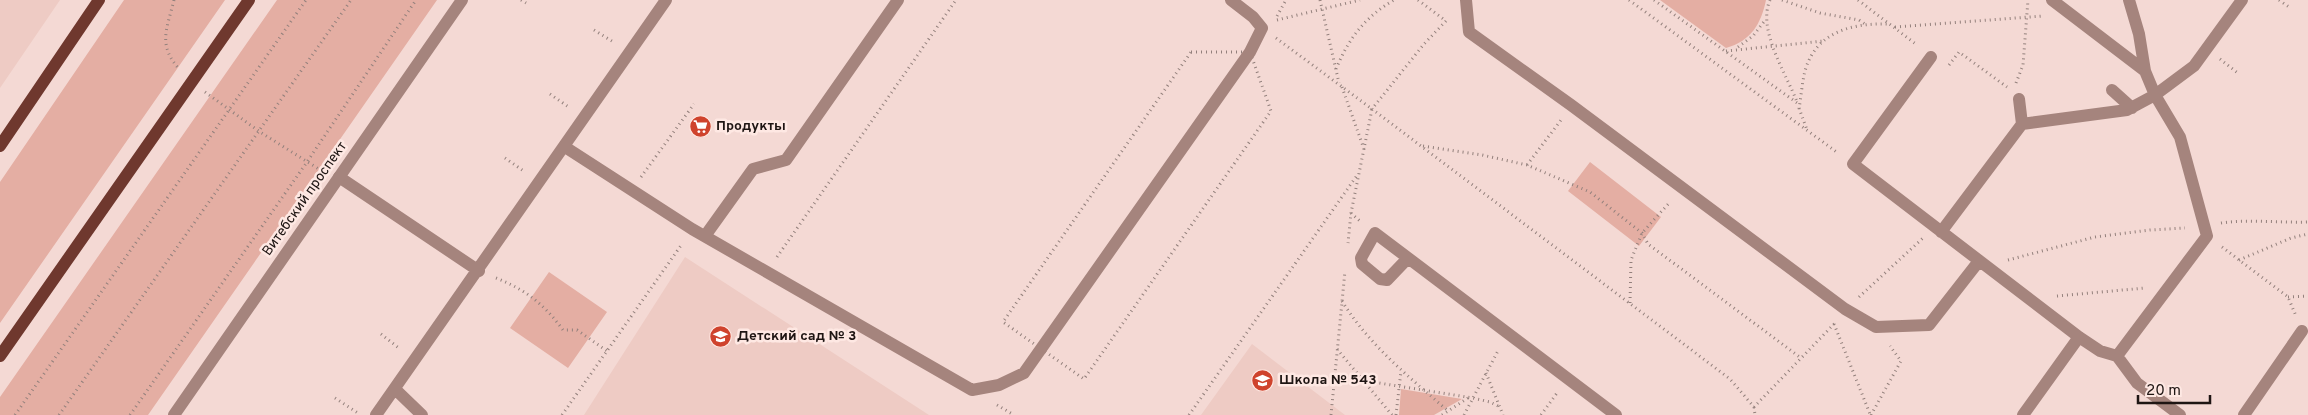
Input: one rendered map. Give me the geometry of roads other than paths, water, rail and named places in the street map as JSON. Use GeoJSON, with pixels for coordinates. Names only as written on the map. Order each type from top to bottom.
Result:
{"type":"FeatureCollection","features":[{"type":"Feature","properties":{"kind":"main road"},"geometry":{"type":"LineString","coordinates":[[0,146],[99,0]]}},
{"type":"Feature","properties":{"kind":"main road"},"geometry":{"type":"LineString","coordinates":[[0,356],[249,0]]}},
{"type":"Feature","properties":{"kind":"street","name":"Витебский проспект"},"geometry":{"type":"LineString","coordinates":[[174,415],[462,0]]}},
{"type":"Feature","properties":{"kind":"street"},"geometry":{"type":"LineString","coordinates":[[376,415],[666,0]]}},
{"type":"Feature","properties":{"kind":"street"},"geometry":{"type":"LineString","coordinates":[[705,236],[753,169],[786,160],[898,0]]}},
{"type":"Feature","properties":{"kind":"street"},"geometry":{"type":"LineString","coordinates":[[565,147],[692,229],[972,390],[999,385],[1024,373],[1250,52],[1262,28],[1253,17],[1231,0]]}},
{"type":"Feature","properties":{"kind":"street"},"geometry":{"type":"LineString","coordinates":[[1466,0],[1469,32],[1845,310],[1876,327],[1929,325],[1979,261]]}},
{"type":"Feature","properties":{"kind":"street"},"geometry":{"type":"LineString","coordinates":[[2052,0],[2145,70]]}},
{"type":"Feature","properties":{"kind":"street"},"geometry":{"type":"LineString","coordinates":[[2117,356],[2169,286],[2205,231],[2180,137],[2155,95],[2145,70],[2139,34],[2129,0]]}},
{"type":"Feature","properties":{"kind":"street"},"geometry":{"type":"LineString","coordinates":[[1938,230],[2022,124],[2132,108],[2155,95],[2194,66],[2242,0]]}},
{"type":"Feature","properties":{"kind":"street"},"geometry":{"type":"LineString","coordinates":[[1932,57],[1853,164],[2079,337],[2100,351],[2117,356],[2136,383],[2180,415]]}},
{"type":"Feature","properties":{"kind":"street"},"geometry":{"type":"LineString","coordinates":[[2112,90],[2132,108]]}},
{"type":"Feature","properties":{"kind":"street"},"geometry":{"type":"LineString","coordinates":[[2016,95],[2022,124]]}},
{"type":"Feature","properties":{"kind":"street"},"geometry":{"type":"LineString","coordinates":[[339,177],[478,271]]}},
{"type":"Feature","properties":{"kind":"street"},"geometry":{"type":"LineString","coordinates":[[1408,258],[1616,415]]}},
{"type":"Feature","properties":{"kind":"street"},"geometry":{"type":"LineString","coordinates":[[2244,415],[2302,331]]}},
{"type":"Feature","properties":{"kind":"street"},"geometry":{"type":"LineString","coordinates":[[2022,415],[2079,337]]}},
{"type":"Feature","properties":{"kind":"street"},"geometry":{"type":"LineString","coordinates":[[395,389],[422,415]]}},
{"type":"Feature","properties":{"kind":"place","name":"Продукты"},"geometry":{"type":"Point","coordinates":[700,126]}},
{"type":"Feature","properties":{"kind":"place","name":"Детский сад № 3"},"geometry":{"type":"Point","coordinates":[721,336]}},
{"type":"Feature","properties":{"kind":"place","name":"Школа № 543"},"geometry":{"type":"Point","coordinates":[1263,380]}}]}
